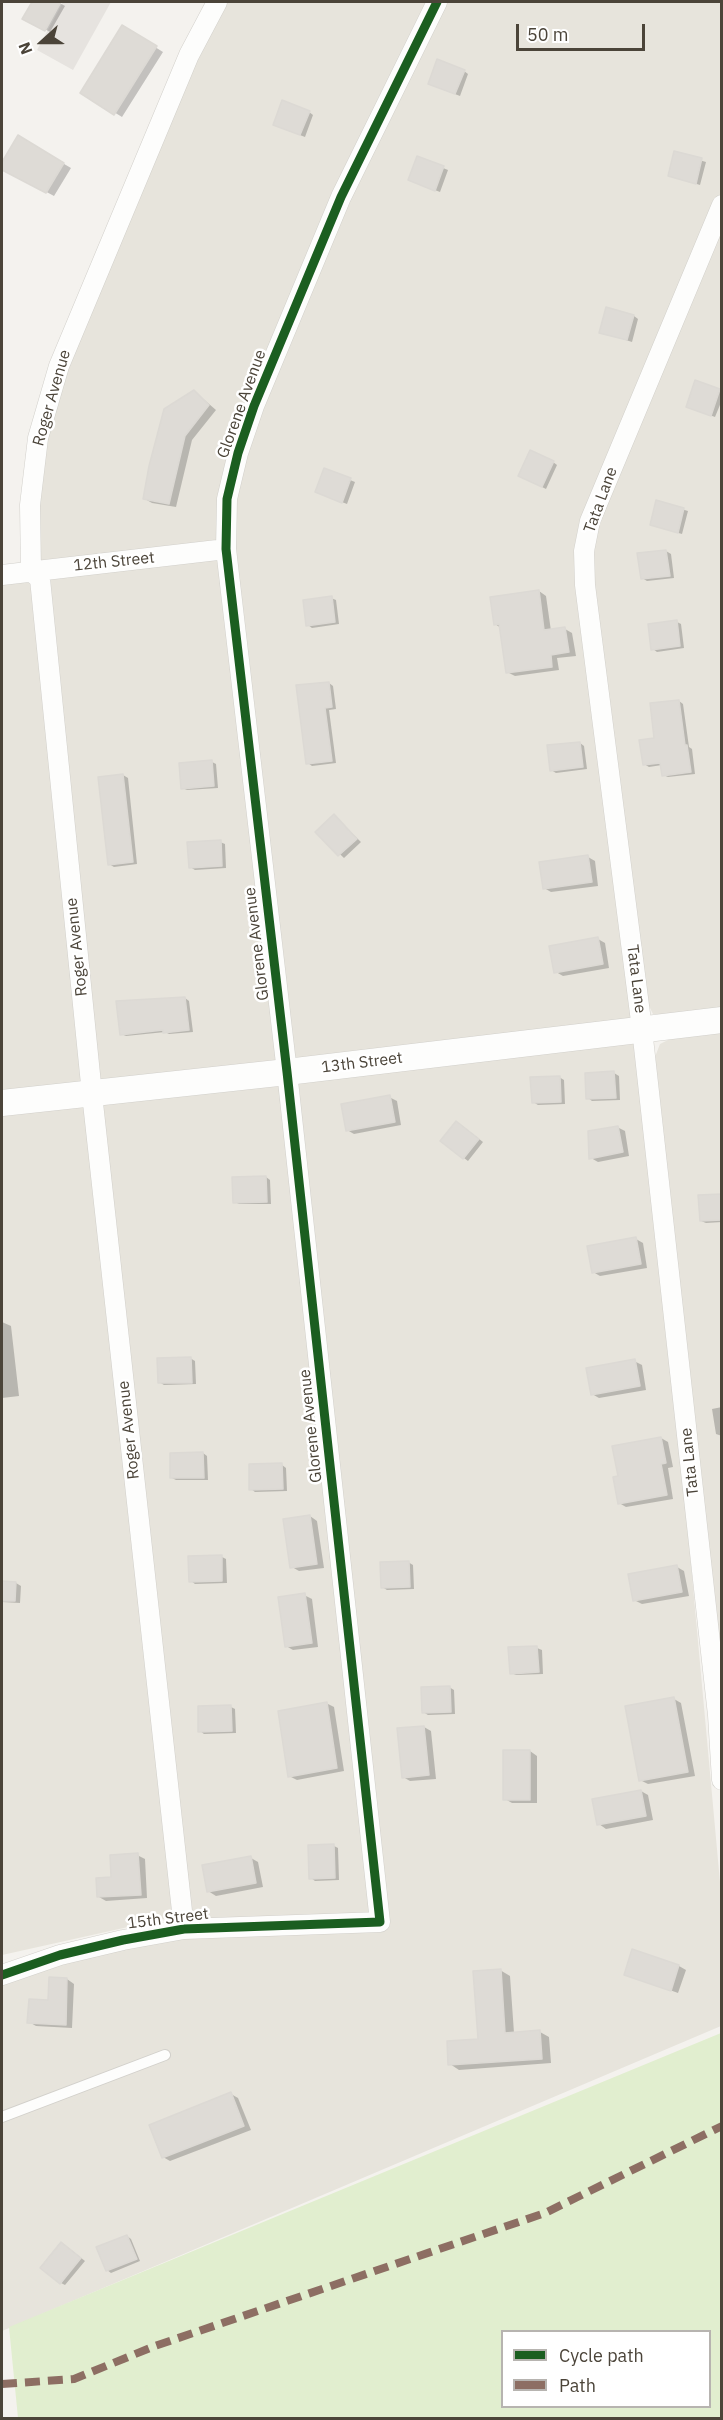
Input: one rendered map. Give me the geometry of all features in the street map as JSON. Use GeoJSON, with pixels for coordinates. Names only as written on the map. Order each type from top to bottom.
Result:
{"type":"FeatureCollection","features":[{"type":"Feature","properties":{"kind":"street","name":"Roger Avenue"},"geometry":{"type":"LineString","coordinates":[[184,1929],[93,1094],[40,579],[31,570],[30,505],[38,438],[58,366],[189,55],[217,2]]}},
{"type":"Feature","properties":{"kind":"street","name":"Glorene Avenue"},"geometry":{"type":"LineString","coordinates":[[380,1922],[287,1072],[226,549],[227,499],[238,453],[254,406],[341,197],[437,2]]}},
{"type":"Feature","properties":{"kind":"street","name":"Tata Lane"},"geometry":{"type":"LineString","coordinates":[[722,205],[590,521],[584,551],[585,585],[642,1029],[718,1715],[722,1779]]}},
{"type":"Feature","properties":{"kind":"street","name":"12th Street"},"geometry":{"type":"LineString","coordinates":[[2,575],[226,549]]}},
{"type":"Feature","properties":{"kind":"street","name":"13th Street"},"geometry":{"type":"LineString","coordinates":[[2,1103],[287,1072],[722,1020]]}},
{"type":"Feature","properties":{"kind":"street","name":"15th Street"},"geometry":{"type":"LineString","coordinates":[[2,1975],[60,1955],[184,1929],[380,1922]]}},
{"type":"Feature","properties":{"kind":"lane"},"geometry":{"type":"LineString","coordinates":[[2,2117],[165,2055]]}},
{"type":"Feature","properties":{"kind":"shaded area"},"geometry":{"type":"Polygon","coordinates":[[[63,2],[111,2],[73,70],[37,50],[63,2]]]}},
{"type":"Feature","properties":{"kind":"shaded area"},"geometry":{"type":"Polygon","coordinates":[[[215,2],[721,2],[721,205],[590,521],[594,555],[597,529],[721,231],[721,1011],[668,1016],[653,1014],[647,1002],[602,642],[642,1029],[721,1893],[721,2026],[2,2331],[2,1978],[184,1930],[182,1915],[2,1955],[2,583],[32,580],[38,438],[215,2]]]}},
{"type":"Feature","properties":{"kind":"shaded area"},"geometry":{"type":"Polygon","coordinates":[[[721,1032],[721,1664],[655,1057],[660,1044],[672,1038],[721,1032]]]}},
{"type":"Feature","properties":{"kind":"green space"},"geometry":{"type":"Polygon","coordinates":[[[721,2033],[721,2418],[18,2418],[9,2327],[721,2033]]]}},
{"type":"Feature","properties":{"kind":"building"},"geometry":{"type":"Polygon","coordinates":[[[32,2],[61,2],[45,31],[22,19],[32,2]]]}},
{"type":"Feature","properties":{"kind":"building"},"geometry":{"type":"Polygon","coordinates":[[[122,25],[157,46],[114,115],[80,93],[122,25]]]}},
{"type":"Feature","properties":{"kind":"building"},"geometry":{"type":"Polygon","coordinates":[[[437,59],[465,70],[455,94],[428,84],[437,59]]]}},
{"type":"Feature","properties":{"kind":"building"},"geometry":{"type":"Polygon","coordinates":[[[282,100],[310,111],[300,135],[273,125],[282,100]]]}},
{"type":"Feature","properties":{"kind":"building"},"geometry":{"type":"Polygon","coordinates":[[[18,135],[64,163],[46,193],[2,170],[2,162],[18,135]]]}},
{"type":"Feature","properties":{"kind":"building"},"geometry":{"type":"Polygon","coordinates":[[[674,151],[702,158],[696,184],[668,176],[674,151]]]}},
{"type":"Feature","properties":{"kind":"building"},"geometry":{"type":"Polygon","coordinates":[[[417,156],[444,166],[435,191],[408,180],[417,156]]]}},
{"type":"Feature","properties":{"kind":"building"},"geometry":{"type":"Polygon","coordinates":[[[606,307],[634,315],[627,340],[599,333],[606,307]]]}},
{"type":"Feature","properties":{"kind":"building"},"geometry":{"type":"Polygon","coordinates":[[[695,380],[720,389],[711,416],[686,407],[695,380]]]}},
{"type":"Feature","properties":{"kind":"building"},"geometry":{"type":"Polygon","coordinates":[[[194,390],[209,405],[185,436],[169,504],[143,499],[164,409],[194,390]]]}},
{"type":"Feature","properties":{"kind":"building"},"geometry":{"type":"Polygon","coordinates":[[[530,450],[554,461],[542,487],[518,476],[530,450]]]}},
{"type":"Feature","properties":{"kind":"building"},"geometry":{"type":"Polygon","coordinates":[[[324,468],[351,478],[342,503],[315,492],[324,468]]]}},
{"type":"Feature","properties":{"kind":"building"},"geometry":{"type":"Polygon","coordinates":[[[656,500],[684,508],[678,533],[650,525],[656,500]]]}},
{"type":"Feature","properties":{"kind":"building"},"geometry":{"type":"Polygon","coordinates":[[[666,550],[670,576],[641,579],[637,553],[666,550]]]}},
{"type":"Feature","properties":{"kind":"building"},"geometry":{"type":"Polygon","coordinates":[[[539,590],[544,630],[565,627],[569,652],[551,655],[552,667],[506,673],[499,624],[494,625],[490,597],[539,590]]]}},
{"type":"Feature","properties":{"kind":"building"},"geometry":{"type":"Polygon","coordinates":[[[332,596],[335,622],[306,626],[303,600],[332,596]]]}},
{"type":"Feature","properties":{"kind":"building"},"geometry":{"type":"Polygon","coordinates":[[[677,620],[680,646],[651,650],[648,624],[677,620]]]}},
{"type":"Feature","properties":{"kind":"building"},"geometry":{"type":"Polygon","coordinates":[[[329,682],[332,707],[325,708],[332,761],[306,764],[296,685],[329,682]]]}},
{"type":"Feature","properties":{"kind":"building"},"geometry":{"type":"Polygon","coordinates":[[[679,700],[691,772],[662,776],[660,763],[643,765],[639,740],[654,738],[650,703],[679,700]]]}},
{"type":"Feature","properties":{"kind":"building"},"geometry":{"type":"Polygon","coordinates":[[[580,742],[583,767],[550,771],[547,745],[580,742]]]}},
{"type":"Feature","properties":{"kind":"building"},"geometry":{"type":"Polygon","coordinates":[[[212,760],[214,786],[181,789],[179,763],[212,760]]]}},
{"type":"Feature","properties":{"kind":"building"},"geometry":{"type":"Polygon","coordinates":[[[123,774],[133,862],[108,865],[98,777],[123,774]]]}},
{"type":"Feature","properties":{"kind":"building"},"geometry":{"type":"Polygon","coordinates":[[[334,814],[357,839],[338,856],[315,832],[334,814]]]}},
{"type":"Feature","properties":{"kind":"building"},"geometry":{"type":"Polygon","coordinates":[[[221,840],[222,866],[189,868],[187,842],[221,840]]]}},
{"type":"Feature","properties":{"kind":"building"},"geometry":{"type":"Polygon","coordinates":[[[588,855],[592,882],[543,889],[539,862],[588,855]]]}},
{"type":"Feature","properties":{"kind":"building"},"geometry":{"type":"Polygon","coordinates":[[[598,937],[603,964],[554,973],[549,946],[598,937]]]}},
{"type":"Feature","properties":{"kind":"building"},"geometry":{"type":"Polygon","coordinates":[[[185,997],[189,1030],[163,1033],[163,1030],[120,1035],[116,1001],[185,997]]]}},
{"type":"Feature","properties":{"kind":"building"},"geometry":{"type":"Polygon","coordinates":[[[614,1071],[616,1098],[586,1099],[585,1073],[614,1071]]]}},
{"type":"Feature","properties":{"kind":"building"},"geometry":{"type":"Polygon","coordinates":[[[560,1076],[561,1102],[532,1103],[530,1077],[560,1076]]]}},
{"type":"Feature","properties":{"kind":"building"},"geometry":{"type":"Polygon","coordinates":[[[390,1095],[395,1122],[346,1131],[341,1104],[390,1095]]]}},
{"type":"Feature","properties":{"kind":"building"},"geometry":{"type":"Polygon","coordinates":[[[456,1121],[479,1139],[463,1159],[440,1141],[456,1121]]]}},
{"type":"Feature","properties":{"kind":"building"},"geometry":{"type":"Polygon","coordinates":[[[618,1126],[623,1152],[589,1159],[588,1131],[618,1126]]]}},
{"type":"Feature","properties":{"kind":"building"},"geometry":{"type":"Polygon","coordinates":[[[266,1176],[267,1202],[233,1203],[232,1177],[266,1176]]]}},
{"type":"Feature","properties":{"kind":"building"},"geometry":{"type":"Polygon","coordinates":[[[722,1194],[722,1220],[700,1221],[698,1195],[722,1194]]]}},
{"type":"Feature","properties":{"kind":"building"},"geometry":{"type":"Polygon","coordinates":[[[636,1237],[641,1264],[592,1273],[587,1246],[636,1237]]]}},
{"type":"Feature","properties":{"kind":"building"},"geometry":{"type":"Polygon","coordinates":[[[191,1357],[192,1383],[158,1383],[157,1358],[191,1357]]]}},
{"type":"Feature","properties":{"kind":"building"},"geometry":{"type":"Polygon","coordinates":[[[635,1359],[640,1386],[591,1395],[586,1368],[635,1359]]]}},
{"type":"Feature","properties":{"kind":"building"},"geometry":{"type":"Polygon","coordinates":[[[661,1437],[666,1463],[661,1464],[667,1495],[618,1504],[613,1477],[618,1476],[612,1446],[661,1437]]]}},
{"type":"Feature","properties":{"kind":"building"},"geometry":{"type":"Polygon","coordinates":[[[203,1452],[204,1478],[170,1478],[170,1453],[203,1452]]]}},
{"type":"Feature","properties":{"kind":"building"},"geometry":{"type":"Polygon","coordinates":[[[282,1463],[283,1489],[249,1490],[249,1464],[282,1463]]]}},
{"type":"Feature","properties":{"kind":"building"},"geometry":{"type":"Polygon","coordinates":[[[310,1515],[317,1564],[290,1568],[283,1519],[310,1515]]]}},
{"type":"Feature","properties":{"kind":"building"},"geometry":{"type":"Polygon","coordinates":[[[222,1555],[222,1581],[189,1582],[188,1556],[222,1555]]]}},
{"type":"Feature","properties":{"kind":"building"},"geometry":{"type":"Polygon","coordinates":[[[409,1561],[410,1587],[381,1588],[380,1562],[409,1561]]]}},
{"type":"Feature","properties":{"kind":"building"},"geometry":{"type":"Polygon","coordinates":[[[677,1565],[682,1592],[633,1601],[628,1574],[677,1565]]]}},
{"type":"Feature","properties":{"kind":"building"},"geometry":{"type":"Polygon","coordinates":[[[2,1581],[16,1582],[15,1601],[2,1601],[2,1581]]]}},
{"type":"Feature","properties":{"kind":"building"},"geometry":{"type":"Polygon","coordinates":[[[305,1593],[312,1643],[285,1647],[278,1597],[305,1593]]]}},
{"type":"Feature","properties":{"kind":"building"},"geometry":{"type":"Polygon","coordinates":[[[537,1646],[539,1672],[510,1674],[508,1647],[537,1646]]]}},
{"type":"Feature","properties":{"kind":"building"},"geometry":{"type":"Polygon","coordinates":[[[450,1686],[451,1712],[422,1713],[421,1687],[450,1686]]]}},
{"type":"Feature","properties":{"kind":"building"},"geometry":{"type":"Polygon","coordinates":[[[674,1697],[688,1772],[639,1781],[625,1706],[674,1697]]]}},
{"type":"Feature","properties":{"kind":"building"},"geometry":{"type":"Polygon","coordinates":[[[327,1702],[337,1768],[288,1777],[278,1711],[327,1702]]]}},
{"type":"Feature","properties":{"kind":"building"},"geometry":{"type":"Polygon","coordinates":[[[231,1705],[232,1731],[198,1732],[198,1706],[231,1705]]]}},
{"type":"Feature","properties":{"kind":"building"},"geometry":{"type":"Polygon","coordinates":[[[424,1726],[429,1775],[402,1778],[397,1728],[424,1726]]]}},
{"type":"Feature","properties":{"kind":"building"},"geometry":{"type":"Polygon","coordinates":[[[503,1750],[530,1750],[530,1800],[503,1800],[503,1750]]]}},
{"type":"Feature","properties":{"kind":"building"},"geometry":{"type":"Polygon","coordinates":[[[641,1790],[646,1816],[597,1825],[592,1799],[641,1790]]]}},
{"type":"Feature","properties":{"kind":"building"},"geometry":{"type":"Polygon","coordinates":[[[334,1844],[335,1878],[309,1879],[308,1845],[334,1844]]]}},
{"type":"Feature","properties":{"kind":"building"},"geometry":{"type":"Polygon","coordinates":[[[138,1853],[141,1895],[97,1897],[96,1878],[111,1877],[110,1855],[138,1853]]]}},
{"type":"Feature","properties":{"kind":"building"},"geometry":{"type":"Polygon","coordinates":[[[251,1856],[256,1883],[207,1892],[202,1865],[251,1856]]]}},
{"type":"Feature","properties":{"kind":"building"},"geometry":{"type":"Polygon","coordinates":[[[632,1949],[679,1965],[671,1991],[624,1975],[632,1949]]]}},
{"type":"Feature","properties":{"kind":"building"},"geometry":{"type":"Polygon","coordinates":[[[501,1969],[505,2033],[540,2030],[542,2059],[448,2065],[447,2041],[478,2039],[473,1971],[501,1969]]]}},
{"type":"Feature","properties":{"kind":"building"},"geometry":{"type":"Polygon","coordinates":[[[49,1977],[67,1978],[66,2025],[27,2023],[29,1999],[48,2000],[49,1977]]]}},
{"type":"Feature","properties":{"kind":"building"},"geometry":{"type":"Polygon","coordinates":[[[231,2092],[244,2126],[162,2158],[149,2125],[231,2092]]]}},
{"type":"Feature","properties":{"kind":"building"},"geometry":{"type":"Polygon","coordinates":[[[127,2235],[137,2259],[106,2271],[96,2247],[127,2235]]]}},
{"type":"Feature","properties":{"kind":"building"},"geometry":{"type":"Polygon","coordinates":[[[61,2242],[81,2258],[60,2284],[40,2268],[61,2242]]]}},
{"type":"Feature","properties":{"kind":"marked path"},"geometry":{"type":"LineString","coordinates":[[2,2384],[74,2379],[155,2346],[545,2213],[722,2126]]}},
{"type":"Feature","properties":{"kind":"cycle path"},"geometry":{"type":"LineString","coordinates":[[2,1975],[60,1955],[184,1929],[380,1922],[287,1072],[226,549],[227,499],[238,453],[254,406],[341,197],[437,2]]}}]}
